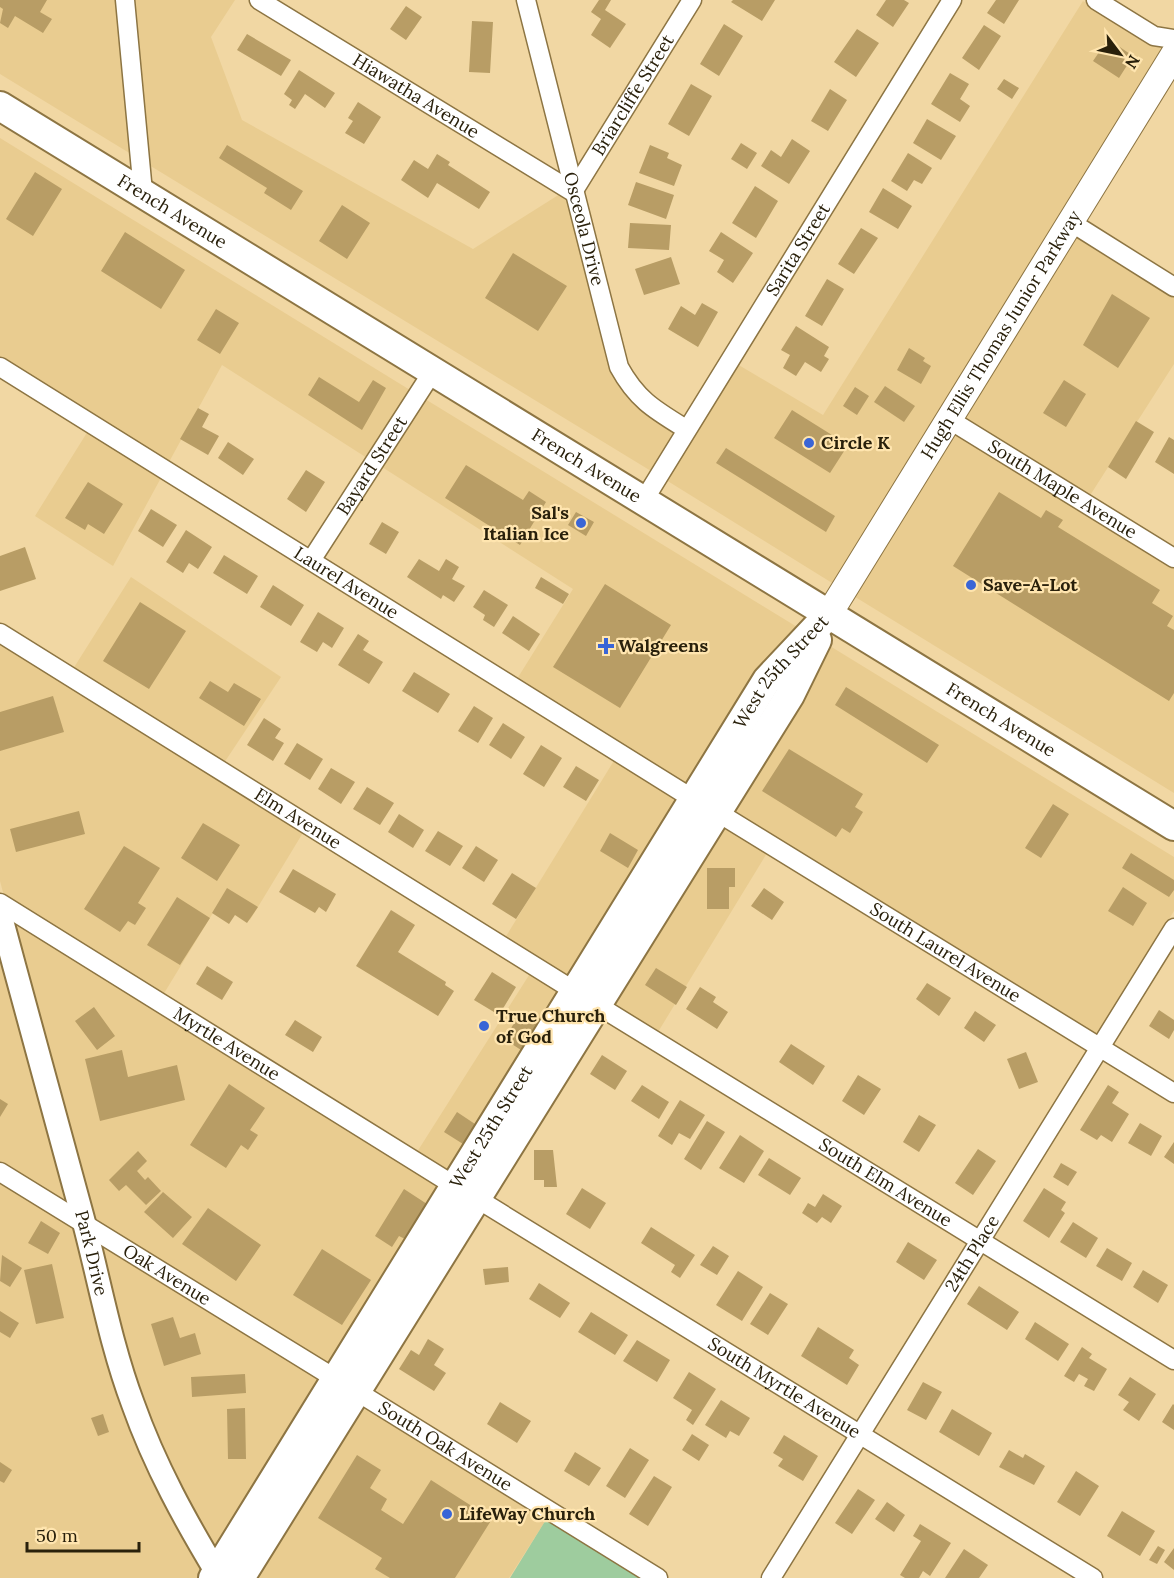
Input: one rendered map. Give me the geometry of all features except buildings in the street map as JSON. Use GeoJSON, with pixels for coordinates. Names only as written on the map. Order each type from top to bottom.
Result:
{"type":"FeatureCollection","features":[{"type":"Feature","properties":{"kind":"main road","name":"Hugh Ellis Thomas Junior Parkway"},"geometry":{"type":"LineString","coordinates":[[829,614],[951,420],[1069,221],[1174,54]]}},
{"type":"Feature","properties":{"kind":"main road","name":"French Avenue"},"geometry":{"type":"LineString","coordinates":[[0,106],[1174,826]]}},
{"type":"Feature","properties":{"kind":"main road","name":"West 25th Street"},"geometry":{"type":"LineString","coordinates":[[222,1577],[346,1385],[705,806],[789,694],[829,614]]}},
{"type":"Feature","properties":{"kind":"main road","name":"West 25th Street"},"geometry":{"type":"LineString","coordinates":[[346,1385],[418,1291],[465,1192]]}},
{"type":"Feature","properties":{"kind":"street"},"geometry":{"type":"LineString","coordinates":[[125,0],[143,192]]}},
{"type":"Feature","properties":{"kind":"street","name":"Hiawatha Avenue"},"geometry":{"type":"LineString","coordinates":[[259,0],[573,192]]}},
{"type":"Feature","properties":{"kind":"street","name":"Osceola Drive"},"geometry":{"type":"LineString","coordinates":[[525,0],[619,368],[630,388],[646,405],[686,429]]}},
{"type":"Feature","properties":{"kind":"street","name":"Briarcliffe Street"},"geometry":{"type":"LineString","coordinates":[[573,192],[692,0]]}},
{"type":"Feature","properties":{"kind":"street","name":"Sarita Street"},"geometry":{"type":"LineString","coordinates":[[644,500],[952,0]]}},
{"type":"Feature","properties":{"kind":"street"},"geometry":{"type":"LineString","coordinates":[[1096,0],[1154,36],[1174,39]]}},
{"type":"Feature","properties":{"kind":"street"},"geometry":{"type":"LineString","coordinates":[[1069,221],[1174,287]]}},
{"type":"Feature","properties":{"kind":"street","name":"Laurel Avenue"},"geometry":{"type":"LineString","coordinates":[[0,367],[312,559],[705,806]]}},
{"type":"Feature","properties":{"kind":"street","name":"Bayard Street"},"geometry":{"type":"LineString","coordinates":[[312,559],[432,371]]}},
{"type":"Feature","properties":{"kind":"street","name":"South Maple Avenue"},"geometry":{"type":"LineString","coordinates":[[951,420],[1174,558]]}},
{"type":"Feature","properties":{"kind":"street","name":"Elm Avenue"},"geometry":{"type":"LineString","coordinates":[[0,633],[586,998]]}},
{"type":"Feature","properties":{"kind":"street","name":"South Laurel Avenue"},"geometry":{"type":"LineString","coordinates":[[705,806],[1174,1093]]}},
{"type":"Feature","properties":{"kind":"street","name":"Myrtle Avenue"},"geometry":{"type":"LineString","coordinates":[[0,903],[465,1192]]}},
{"type":"Feature","properties":{"kind":"street","name":"Park Drive"},"geometry":{"type":"LineString","coordinates":[[0,913],[85,1225],[115,1348],[132,1403],[157,1464],[222,1577]]}},
{"type":"Feature","properties":{"kind":"street","name":"24th Place"},"geometry":{"type":"LineString","coordinates":[[771,1578],[1174,928]]}},
{"type":"Feature","properties":{"kind":"street","name":"South Elm Avenue"},"geometry":{"type":"LineString","coordinates":[[586,998],[1174,1360]]}},
{"type":"Feature","properties":{"kind":"street","name":"Oak Avenue"},"geometry":{"type":"LineString","coordinates":[[0,1172],[346,1385]]}},
{"type":"Feature","properties":{"kind":"street","name":"South Myrtle Avenue"},"geometry":{"type":"LineString","coordinates":[[465,1192],[1093,1578]]}},
{"type":"Feature","properties":{"kind":"street","name":"South Oak Avenue"},"geometry":{"type":"LineString","coordinates":[[346,1385],[658,1578]]}},
{"type":"Feature","properties":{"kind":"shaded area"},"geometry":{"type":"Polygon","coordinates":[[[0,0],[117,0],[131,154],[0,74],[0,0]]]}},
{"type":"Feature","properties":{"kind":"shaded area"},"geometry":{"type":"Polygon","coordinates":[[[134,0],[235,0],[211,37],[242,120],[473,249],[560,194],[566,197],[611,371],[623,391],[640,410],[675,431],[651,471],[149,165],[134,0]]]}},
{"type":"Feature","properties":{"kind":"shaded area"},"geometry":{"type":"Polygon","coordinates":[[[1083,1],[1150,43],[1169,46],[837,586],[666,480],[737,364],[823,415],[1083,1]]]}},
{"type":"Feature","properties":{"kind":"shaded area"},"geometry":{"type":"Polygon","coordinates":[[[0,138],[410,390],[367,458],[222,365],[169,462],[0,358],[0,138]]]}},
{"type":"Feature","properties":{"kind":"shaded area"},"geometry":{"type":"Polygon","coordinates":[[[1073,232],[1174,296],[1174,364],[1089,497],[962,418],[1073,232]]]}},
{"type":"Feature","properties":{"kind":"shaded area"},"geometry":{"type":"Polygon","coordinates":[[[425,399],[802,630],[690,788],[517,679],[573,589],[382,467],[425,399]]]}},
{"type":"Feature","properties":{"kind":"shaded area"},"geometry":{"type":"Polygon","coordinates":[[[88,431],[162,476],[113,566],[35,516],[88,431]]]}},
{"type":"Feature","properties":{"kind":"shaded area"},"geometry":{"type":"Polygon","coordinates":[[[954,431],[1174,567],[1174,793],[852,595],[954,431]]]}},
{"type":"Feature","properties":{"kind":"shaded area"},"geometry":{"type":"Polygon","coordinates":[[[131,577],[281,677],[224,763],[73,669],[131,577]]]}},
{"type":"Feature","properties":{"kind":"shaded area"},"geometry":{"type":"Polygon","coordinates":[[[0,642],[304,831],[250,920],[219,903],[163,995],[4,896],[0,881],[0,642]]]}},
{"type":"Feature","properties":{"kind":"shaded area"},"geometry":{"type":"Polygon","coordinates":[[[825,643],[1174,857],[1174,911],[1097,1036],[729,810],[825,643]]]}},
{"type":"Feature","properties":{"kind":"shaded area"},"geometry":{"type":"Polygon","coordinates":[[[615,759],[682,801],[573,979],[505,938],[615,759]]]}},
{"type":"Feature","properties":{"kind":"shaded area"},"geometry":{"type":"Polygon","coordinates":[[[721,824],[767,853],[658,1032],[611,1003],[721,824]]]}},
{"type":"Feature","properties":{"kind":"shaded area"},"geometry":{"type":"Polygon","coordinates":[[[10,918],[442,1185],[329,1368],[92,1221],[10,918]]]}},
{"type":"Feature","properties":{"kind":"shaded area"},"geometry":{"type":"Polygon","coordinates":[[[0,944],[71,1208],[0,1163],[0,944]]]}},
{"type":"Feature","properties":{"kind":"shaded area"},"geometry":{"type":"Polygon","coordinates":[[[531,972],[565,993],[451,1174],[417,1152],[531,972]]]}},
{"type":"Feature","properties":{"kind":"shaded area"},"geometry":{"type":"Polygon","coordinates":[[[0,1181],[77,1230],[204,1572],[200,1578],[0,1578],[0,1181]]]}},
{"type":"Feature","properties":{"kind":"shaded area"},"geometry":{"type":"Polygon","coordinates":[[[97,1242],[323,1379],[215,1552],[194,1519],[140,1401],[97,1242]]]}},
{"type":"Feature","properties":{"kind":"shaded area"},"geometry":{"type":"Polygon","coordinates":[[[360,1403],[547,1518],[509,1578],[253,1578],[360,1403]]]}},
{"type":"Feature","properties":{"kind":"green space"},"geometry":{"type":"Polygon","coordinates":[[[547,1518],[644,1578],[510,1578],[547,1518]]]}},
{"type":"Feature","properties":{"kind":"place","name":"Circle K"},"geometry":{"type":"Point","coordinates":[809,443]}},
{"type":"Feature","properties":{"kind":"place","name":"Sal's Italian Ice"},"geometry":{"type":"Point","coordinates":[581,523]}},
{"type":"Feature","properties":{"kind":"place","name":"Save-A-Lot"},"geometry":{"type":"Point","coordinates":[971,585]}},
{"type":"Feature","properties":{"kind":"place","name":"Walgreens"},"geometry":{"type":"Point","coordinates":[606,646]}},
{"type":"Feature","properties":{"kind":"place","name":"True Church of God"},"geometry":{"type":"Point","coordinates":[484,1026]}},
{"type":"Feature","properties":{"kind":"place","name":"LifeWay Church"},"geometry":{"type":"Point","coordinates":[447,1514]}}]}
